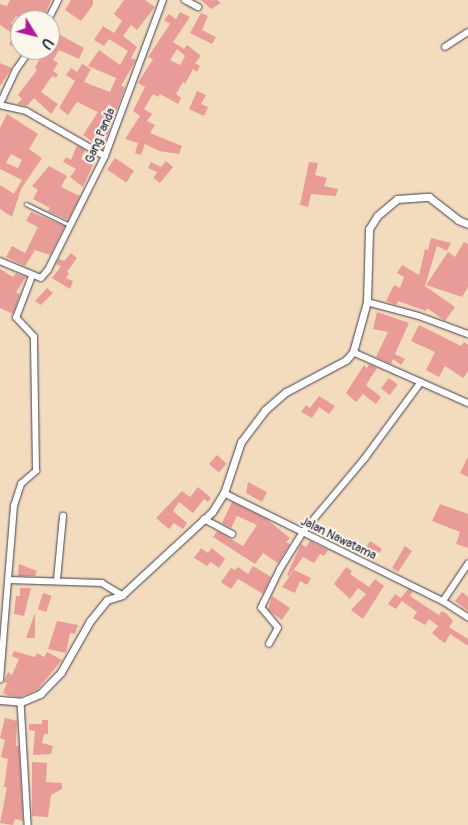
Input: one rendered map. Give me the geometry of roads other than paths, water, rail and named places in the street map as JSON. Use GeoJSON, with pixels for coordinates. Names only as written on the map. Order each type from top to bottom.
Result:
{"type":"FeatureCollection","features":[{"type":"Feature","properties":{"kind":"street","name":"Gang Panda"},"geometry":{"type":"LineString","coordinates":[[32,276],[41,278],[46,274],[105,156],[163,0]]}},
{"type":"Feature","properties":{"kind":"street"},"geometry":{"type":"LineString","coordinates":[[185,0],[198,6]]}},
{"type":"Feature","properties":{"kind":"street"},"geometry":{"type":"LineString","coordinates":[[445,47],[468,32]]}},
{"type":"Feature","properties":{"kind":"street"},"geometry":{"type":"LineString","coordinates":[[23,60],[16,70],[0,105],[26,111],[105,156]]}},
{"type":"Feature","properties":{"kind":"street"},"geometry":{"type":"LineString","coordinates":[[0,700],[21,702],[40,694],[72,655],[98,610],[107,600],[122,594],[204,519],[224,494],[241,442],[249,427],[286,392],[337,365],[353,352],[367,302],[368,229],[377,216],[397,199],[429,197],[458,220],[468,224]]}},
{"type":"Feature","properties":{"kind":"street"},"geometry":{"type":"LineString","coordinates":[[0,261],[32,276],[16,318],[34,337],[36,471],[21,484],[14,506],[9,541],[8,580],[0,680]]}},
{"type":"Feature","properties":{"kind":"street"},"geometry":{"type":"LineString","coordinates":[[367,302],[419,316],[468,334]]}},
{"type":"Feature","properties":{"kind":"street"},"geometry":{"type":"LineString","coordinates":[[353,352],[468,403]]}},
{"type":"Feature","properties":{"kind":"street"},"geometry":{"type":"LineString","coordinates":[[269,644],[278,628],[261,608],[280,569],[303,532],[365,458],[421,382]]}},
{"type":"Feature","properties":{"kind":"street","name":"Jalan Nawatama"},"geometry":{"type":"LineString","coordinates":[[224,494],[443,601],[468,617]]}},
{"type":"Feature","properties":{"kind":"street"},"geometry":{"type":"LineString","coordinates":[[57,580],[63,516]]}},
{"type":"Feature","properties":{"kind":"street"},"geometry":{"type":"LineString","coordinates":[[204,519],[232,534]]}},
{"type":"Feature","properties":{"kind":"street"},"geometry":{"type":"LineString","coordinates":[[443,601],[468,564]]}},
{"type":"Feature","properties":{"kind":"street"},"geometry":{"type":"LineString","coordinates":[[8,580],[57,580],[108,584],[122,594]]}},
{"type":"Feature","properties":{"kind":"street"},"geometry":{"type":"LineString","coordinates":[[21,702],[28,825]]}},
{"type":"Feature","properties":{"kind":"lane"},"geometry":{"type":"LineString","coordinates":[[26,204],[70,225]]}}]}
